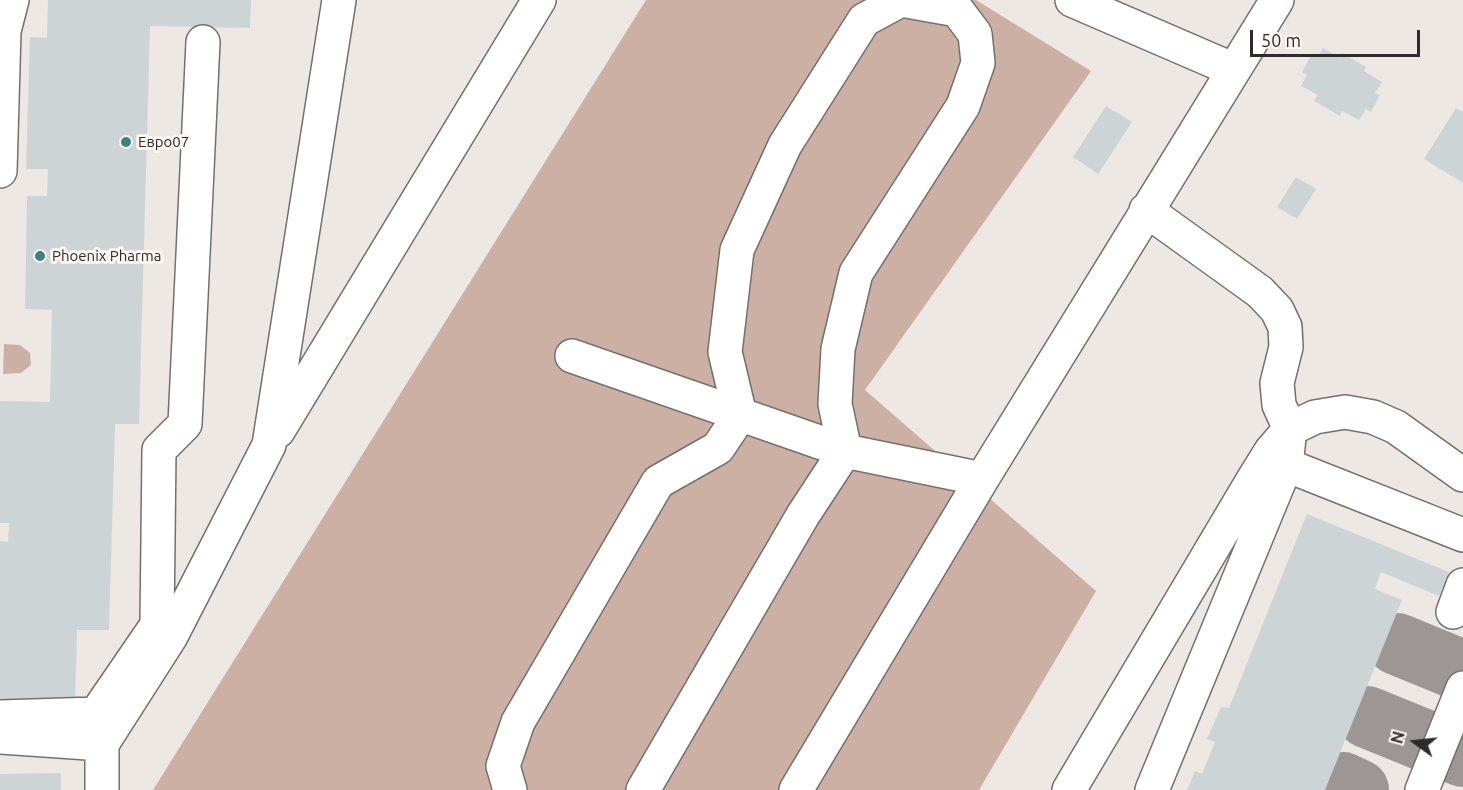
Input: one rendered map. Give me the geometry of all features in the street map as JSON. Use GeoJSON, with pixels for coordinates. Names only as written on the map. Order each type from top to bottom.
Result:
{"type":"FeatureCollection","features":[{"type":"Feature","properties":{"kind":"street"},"geometry":{"type":"LineString","coordinates":[[0,171],[4,31],[12,0]]}},
{"type":"Feature","properties":{"kind":"street"},"geometry":{"type":"LineString","coordinates":[[269,446],[339,0]]}},
{"type":"Feature","properties":{"kind":"street"},"geometry":{"type":"LineString","coordinates":[[102,790],[102,744],[171,636],[269,446],[539,0]]}},
{"type":"Feature","properties":{"kind":"street"},"geometry":{"type":"LineString","coordinates":[[510,790],[503,766],[519,722],[658,482],[718,448],[740,415],[725,352],[736,250],[785,145],[864,20],[901,0],[957,10],[975,33],[978,63],[963,106],[856,273],[838,349],[835,393],[835,404],[845,451],[803,515],[643,790]]}},
{"type":"Feature","properties":{"kind":"street"},"geometry":{"type":"LineString","coordinates":[[1072,0],[1234,70]]}},
{"type":"Feature","properties":{"kind":"street"},"geometry":{"type":"LineString","coordinates":[[796,790],[982,479],[1277,0]]}},
{"type":"Feature","properties":{"kind":"street"},"geometry":{"type":"LineString","coordinates":[[0,717],[96,714],[157,625],[159,450],[185,424],[203,42]]}},
{"type":"Feature","properties":{"kind":"street"},"geometry":{"type":"LineString","coordinates":[[1146,210],[1260,292],[1277,310],[1285,327],[1286,346],[1277,383],[1277,395],[1290,429],[1286,465],[1152,790]]}},
{"type":"Feature","properties":{"kind":"street"},"geometry":{"type":"LineString","coordinates":[[291,310],[339,330]]}},
{"type":"Feature","properties":{"kind":"street"},"geometry":{"type":"LineString","coordinates":[[572,356],[845,451],[982,479]]}},
{"type":"Feature","properties":{"kind":"street"},"geometry":{"type":"LineString","coordinates":[[1069,790],[1253,480],[1271,451],[1290,429],[1315,417],[1345,412],[1372,417],[1396,427],[1463,475]]}},
{"type":"Feature","properties":{"kind":"street"},"geometry":{"type":"LineString","coordinates":[[1286,465],[1463,535]]}},
{"type":"Feature","properties":{"kind":"street"},"geometry":{"type":"LineString","coordinates":[[1422,790],[1463,688]]}},
{"type":"Feature","properties":{"kind":"street"},"geometry":{"type":"LineString","coordinates":[[0,737],[102,744]]}},
{"type":"Feature","properties":{"kind":"shaded area"},"geometry":{"type":"Polygon","coordinates":[[[646,0],[976,0],[1091,71],[865,390],[1096,591],[979,790],[153,790],[646,0]]]}},
{"type":"Feature","properties":{"kind":"shaded area"},"geometry":{"type":"Polygon","coordinates":[[[4,344],[20,345],[30,353],[31,365],[21,373],[3,374],[4,344]]]}},
{"type":"Feature","properties":{"kind":"building"},"geometry":{"type":"Polygon","coordinates":[[[48,0],[251,0],[250,28],[150,26],[139,424],[115,424],[109,630],[77,630],[75,704],[0,702],[0,541],[8,542],[9,523],[0,523],[0,401],[50,402],[52,310],[25,309],[27,196],[47,196],[48,169],[26,169],[30,37],[47,38],[48,0]]]}},
{"type":"Feature","properties":{"kind":"building"},"geometry":{"type":"Polygon","coordinates":[[[1323,48],[1340,58],[1342,53],[1366,67],[1364,71],[1382,82],[1375,93],[1380,95],[1371,112],[1366,109],[1359,120],[1342,111],[1340,116],[1314,101],[1318,95],[1301,86],[1307,75],[1302,72],[1312,54],[1318,57],[1323,48]]]}},
{"type":"Feature","properties":{"kind":"building"},"geometry":{"type":"Polygon","coordinates":[[[1106,106],[1132,122],[1098,174],[1073,157],[1106,106]]]}},
{"type":"Feature","properties":{"kind":"building"},"geometry":{"type":"Polygon","coordinates":[[[1456,108],[1463,112],[1463,183],[1424,159],[1456,108]]]}},
{"type":"Feature","properties":{"kind":"building"},"geometry":{"type":"Polygon","coordinates":[[[1296,177],[1316,189],[1297,219],[1277,207],[1296,177]]]}},
{"type":"Feature","properties":{"kind":"building"},"geometry":{"type":"Polygon","coordinates":[[[1307,514],[1449,572],[1439,596],[1381,572],[1375,589],[1402,600],[1325,790],[1187,790],[1195,771],[1202,774],[1215,742],[1207,739],[1221,707],[1229,708],[1307,514]]]}},
{"type":"Feature","properties":{"kind":"building"},"geometry":{"type":"Polygon","coordinates":[[[61,773],[61,790],[0,790],[0,774],[61,773]]]}},
{"type":"Feature","properties":{"kind":"taxiway"},"geometry":{"type":"LineString","coordinates":[[1397,644],[1463,671]]}},
{"type":"Feature","properties":{"kind":"taxiway"},"geometry":{"type":"LineString","coordinates":[[1367,717],[1463,756]]}},
{"type":"Feature","properties":{"kind":"taxiway"},"geometry":{"type":"LineString","coordinates":[[1343,783],[1358,790]]}},
{"type":"Feature","properties":{"kind":"place","name":"Евро07"},"geometry":{"type":"Point","coordinates":[126,142]}},
{"type":"Feature","properties":{"kind":"place","name":"Phoenix Pharma"},"geometry":{"type":"Point","coordinates":[40,256]}}]}
